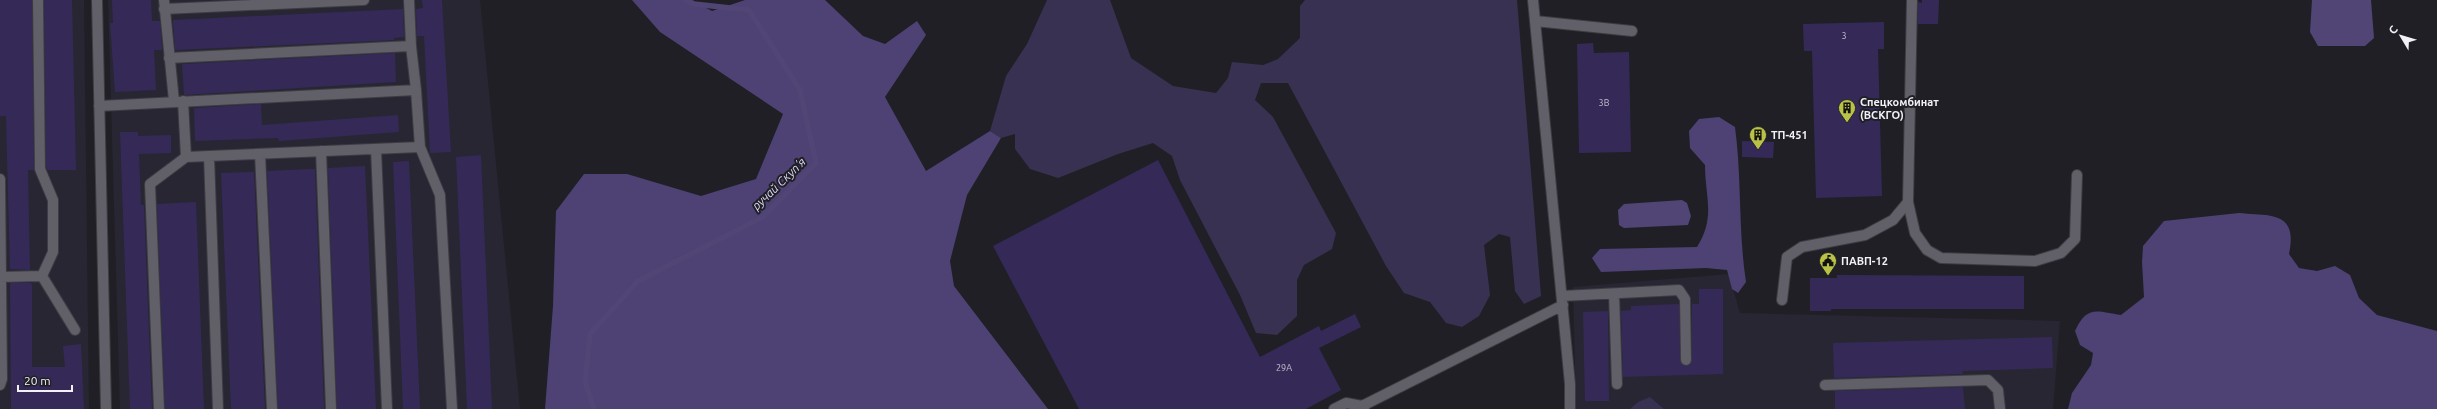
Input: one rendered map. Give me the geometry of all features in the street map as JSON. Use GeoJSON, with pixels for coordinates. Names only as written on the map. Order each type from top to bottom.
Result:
{"type":"FeatureCollection","features":[{"type":"Feature","properties":{"kind":"lane"},"geometry":{"type":"LineString","coordinates":[[38,0],[40,169],[53,200],[53,252],[42,276]]}},
{"type":"Feature","properties":{"kind":"lane"},"geometry":{"type":"LineString","coordinates":[[97,0],[106,409]]}},
{"type":"Feature","properties":{"kind":"lane"},"geometry":{"type":"LineString","coordinates":[[186,157],[178,101],[169,58],[164,4],[364,0]]}},
{"type":"Feature","properties":{"kind":"lane"},"geometry":{"type":"LineString","coordinates":[[409,0],[410,46],[416,90],[420,146],[440,195],[452,409]]}},
{"type":"Feature","properties":{"kind":"lane"},"geometry":{"type":"LineString","coordinates":[[1532,0],[1562,300],[1570,409]]}},
{"type":"Feature","properties":{"kind":"lane"},"geometry":{"type":"LineString","coordinates":[[1912,0],[1908,202],[1915,233],[1927,250],[1941,258],[2036,261],[2061,253],[2075,239],[2077,175]]}},
{"type":"Feature","properties":{"kind":"lane"},"geometry":{"type":"LineString","coordinates":[[1535,21],[1632,31]]}},
{"type":"Feature","properties":{"kind":"lane"},"geometry":{"type":"LineString","coordinates":[[169,58],[410,46]]}},
{"type":"Feature","properties":{"kind":"lane"},"geometry":{"type":"LineString","coordinates":[[99,106],[416,90]]}},
{"type":"Feature","properties":{"kind":"lane"},"geometry":{"type":"LineString","coordinates":[[159,409],[150,184],[186,157],[420,146]]}},
{"type":"Feature","properties":{"kind":"lane"},"geometry":{"type":"LineString","coordinates":[[376,149],[387,409]]}},
{"type":"Feature","properties":{"kind":"lane"},"geometry":{"type":"LineString","coordinates":[[321,151],[331,409]]}},
{"type":"Feature","properties":{"kind":"lane"},"geometry":{"type":"LineString","coordinates":[[260,154],[272,409]]}},
{"type":"Feature","properties":{"kind":"lane"},"geometry":{"type":"LineString","coordinates":[[209,156],[218,409]]}},
{"type":"Feature","properties":{"kind":"lane"},"geometry":{"type":"LineString","coordinates":[[0,179],[2,379],[0,385]]}},
{"type":"Feature","properties":{"kind":"lane"},"geometry":{"type":"LineString","coordinates":[[1782,300],[1787,257],[1802,247],[1865,235],[1893,220],[1908,202]]}},
{"type":"Feature","properties":{"kind":"lane"},"geometry":{"type":"LineString","coordinates":[[1,277],[42,276]]}},
{"type":"Feature","properties":{"kind":"lane"},"geometry":{"type":"LineString","coordinates":[[42,276],[75,330]]}},
{"type":"Feature","properties":{"kind":"lane"},"geometry":{"type":"LineString","coordinates":[[1334,409],[1346,403],[1363,407],[1562,300],[1614,294],[1679,290],[1686,299],[1686,360]]}},
{"type":"Feature","properties":{"kind":"lane"},"geometry":{"type":"LineString","coordinates":[[1614,294],[1617,384]]}},
{"type":"Feature","properties":{"kind":"lane"},"geometry":{"type":"LineString","coordinates":[[1825,385],[1988,380],[1998,390],[2000,409]]}},
{"type":"Feature","properties":{"kind":"shaded area"},"geometry":{"type":"Polygon","coordinates":[[[0,0],[84,0],[89,409],[0,409],[0,0]]]}},
{"type":"Feature","properties":{"kind":"shaded area"},"geometry":{"type":"Polygon","coordinates":[[[108,0],[480,0],[520,409],[120,409],[108,0]]]}},
{"type":"Feature","properties":{"kind":"shaded area"},"geometry":{"type":"Polygon","coordinates":[[[632,0],[691,0],[712,11],[745,0],[825,0],[863,36],[885,44],[917,21],[926,35],[885,97],[926,171],[990,131],[1001,138],[967,195],[950,261],[954,286],[1048,409],[545,409],[553,306],[556,211],[584,174],[627,174],[701,196],[756,179],[783,114],[660,32],[632,0]]]}},
{"type":"Feature","properties":{"kind":"shaded area"},"geometry":{"type":"Polygon","coordinates":[[[1047,0],[1110,0],[1131,58],[1173,86],[1216,93],[1228,78],[1232,62],[1263,65],[1278,59],[1300,38],[1300,6],[1305,0],[1517,0],[1541,296],[1524,304],[1515,291],[1510,237],[1499,234],[1484,245],[1490,295],[1479,316],[1462,327],[1446,323],[1430,302],[1404,293],[1386,266],[1288,83],[1261,83],[1255,100],[1273,117],[1336,233],[1332,249],[1304,265],[1297,280],[1297,316],[1277,335],[1256,333],[1240,295],[1180,180],[1172,156],[1153,143],[1118,154],[1058,178],[1030,169],[1015,149],[1015,134],[1001,138],[990,131],[1006,76],[1027,44],[1047,0]]]}},
{"type":"Feature","properties":{"kind":"shaded area"},"geometry":{"type":"Polygon","coordinates":[[[2312,0],[2371,0],[2374,38],[2365,46],[2318,46],[2310,32],[2312,0]]]}},
{"type":"Feature","properties":{"kind":"shaded area"},"geometry":{"type":"Polygon","coordinates":[[[1719,117],[1735,127],[1739,166],[1742,243],[1746,282],[1738,293],[1732,289],[1727,270],[1706,268],[1601,272],[1592,258],[1600,249],[1697,247],[1706,226],[1708,207],[1705,165],[1690,148],[1689,131],[1699,119],[1719,117]]]}},
{"type":"Feature","properties":{"kind":"shaded area"},"geometry":{"type":"Polygon","coordinates":[[[1682,200],[1687,203],[1691,216],[1688,225],[1624,228],[1619,225],[1618,210],[1624,204],[1682,200]]]}},
{"type":"Feature","properties":{"kind":"shaded area"},"geometry":{"type":"Polygon","coordinates":[[[2239,213],[2271,216],[2279,218],[2286,223],[2291,240],[2289,254],[2299,268],[2317,271],[2335,266],[2350,275],[2359,298],[2377,315],[2437,331],[2437,409],[2068,409],[2072,393],[2091,365],[2093,353],[2080,345],[2075,331],[2079,323],[2088,313],[2093,312],[2099,311],[2121,315],[2144,297],[2142,262],[2143,246],[2164,221],[2239,213]]]}},
{"type":"Feature","properties":{"kind":"shaded area"},"geometry":{"type":"Polygon","coordinates":[[[1729,274],[1740,313],[2060,321],[2053,409],[1576,409],[1573,287],[1729,274]]]}},
{"type":"Feature","properties":{"kind":"shaded area"},"geometry":{"type":"Polygon","coordinates":[[[1650,397],[1664,409],[1630,409],[1638,402],[1650,397]]]}},
{"type":"Feature","properties":{"kind":"building"},"geometry":{"type":"Polygon","coordinates":[[[0,0],[32,0],[34,170],[28,170],[30,270],[10,269],[6,116],[0,116],[0,0]]]}},
{"type":"Feature","properties":{"kind":"building"},"geometry":{"type":"Polygon","coordinates":[[[44,0],[72,0],[76,170],[48,170],[46,168],[44,0]]]}},
{"type":"Feature","properties":{"kind":"building"},"geometry":{"type":"Polygon","coordinates":[[[112,0],[151,0],[152,21],[160,21],[162,50],[154,50],[156,90],[115,92],[110,23],[113,23],[112,0]]]}},
{"type":"Feature","properties":{"kind":"building"},"geometry":{"type":"Polygon","coordinates":[[[422,0],[442,0],[451,152],[430,153],[424,36],[417,36],[416,9],[423,8],[422,0]]]}},
{"type":"Feature","properties":{"kind":"building"},"geometry":{"type":"Polygon","coordinates":[[[1922,0],[1939,0],[1938,24],[1918,24],[1918,2],[1922,3],[1922,0]]]}},
{"type":"Feature","properties":{"kind":"building"},"geometry":{"type":"Polygon","coordinates":[[[403,9],[404,37],[394,38],[394,40],[175,50],[173,20],[403,9]]]}},
{"type":"Feature","properties":{"kind":"building","name":"Спецкомбинат (ВСКГО)"},"geometry":{"type":"Polygon","coordinates":[[[1884,22],[1884,49],[1878,49],[1882,196],[1816,198],[1812,51],[1804,51],[1803,24],[1884,22]]]}},
{"type":"Feature","properties":{"kind":"building"},"geometry":{"type":"Polygon","coordinates":[[[1593,43],[1594,53],[1629,52],[1631,152],[1579,153],[1577,44],[1593,43]]]}},
{"type":"Feature","properties":{"kind":"building"},"geometry":{"type":"Polygon","coordinates":[[[395,53],[396,82],[184,95],[182,64],[395,53]]]}},
{"type":"Feature","properties":{"kind":"building"},"geometry":{"type":"Polygon","coordinates":[[[261,104],[262,125],[398,115],[399,132],[279,141],[278,138],[195,141],[194,108],[261,104]]]}},
{"type":"Feature","properties":{"kind":"building"},"geometry":{"type":"Polygon","coordinates":[[[120,132],[138,132],[138,136],[171,135],[171,153],[139,154],[141,205],[144,205],[152,409],[130,409],[120,132]]]}},
{"type":"Feature","properties":{"kind":"building","name":"ТП-451"},"geometry":{"type":"Polygon","coordinates":[[[1742,141],[1774,142],[1773,158],[1742,157],[1742,141]]]}},
{"type":"Feature","properties":{"kind":"building"},"geometry":{"type":"Polygon","coordinates":[[[481,155],[492,409],[467,409],[456,157],[481,155]]]}},
{"type":"Feature","properties":{"kind":"building"},"geometry":{"type":"Polygon","coordinates":[[[1158,160],[1260,357],[1319,326],[1321,331],[1355,314],[1361,327],[1319,348],[1341,390],[1306,409],[1079,409],[993,246],[1158,160]]]}},
{"type":"Feature","properties":{"kind":"building"},"geometry":{"type":"Polygon","coordinates":[[[409,161],[420,409],[403,409],[393,162],[409,161]]]}},
{"type":"Feature","properties":{"kind":"building"},"geometry":{"type":"Polygon","coordinates":[[[365,166],[376,409],[337,409],[328,168],[365,166]]]}},
{"type":"Feature","properties":{"kind":"building"},"geometry":{"type":"Polygon","coordinates":[[[315,169],[324,409],[278,409],[267,171],[315,169]]]}},
{"type":"Feature","properties":{"kind":"building"},"geometry":{"type":"Polygon","coordinates":[[[254,172],[265,409],[231,409],[221,173],[254,172]]]}},
{"type":"Feature","properties":{"kind":"building"},"geometry":{"type":"Polygon","coordinates":[[[196,202],[204,409],[165,409],[157,204],[196,202]]]}},
{"type":"Feature","properties":{"kind":"building"},"geometry":{"type":"Polygon","coordinates":[[[1837,275],[2024,276],[2024,309],[1831,309],[1831,311],[1810,311],[1810,278],[1837,278],[1837,275]]]}},
{"type":"Feature","properties":{"kind":"building"},"geometry":{"type":"Polygon","coordinates":[[[10,283],[31,283],[32,285],[32,367],[65,367],[63,346],[81,344],[84,409],[11,409],[10,283]]]}},
{"type":"Feature","properties":{"kind":"building"},"geometry":{"type":"Polygon","coordinates":[[[1699,289],[1723,289],[1723,374],[1623,377],[1621,311],[1631,310],[1631,306],[1679,304],[1680,360],[1683,365],[1686,366],[1692,360],[1692,304],[1699,304],[1699,289]]]}},
{"type":"Feature","properties":{"kind":"building"},"geometry":{"type":"Polygon","coordinates":[[[1608,311],[1609,401],[1585,401],[1583,312],[1608,311]]]}},
{"type":"Feature","properties":{"kind":"building"},"geometry":{"type":"Polygon","coordinates":[[[2052,337],[2053,368],[1962,371],[1963,374],[1834,378],[1833,343],[2052,337]]]}},
{"type":"Feature","properties":{"kind":"building"},"geometry":{"type":"Polygon","coordinates":[[[1963,387],[1965,409],[1835,409],[1835,391],[1963,387]]]}},
{"type":"Feature","properties":{"kind":"waterway","name":"ручай Скупʼя"},"geometry":{"type":"LineString","coordinates":[[594,409],[585,381],[590,334],[638,281],[763,217],[816,163],[800,90],[749,10],[694,4],[686,0]]}},
{"type":"Feature","properties":{"kind":"place","name":"Спецкомбинат (ВСКГО)"},"geometry":{"type":"Point","coordinates":[1847,123]}},
{"type":"Feature","properties":{"kind":"place","name":"ТП-451"},"geometry":{"type":"Point","coordinates":[1758,150]}},
{"type":"Feature","properties":{"kind":"place","name":"ПАВП-12"},"geometry":{"type":"Point","coordinates":[1828,276]}}]}
